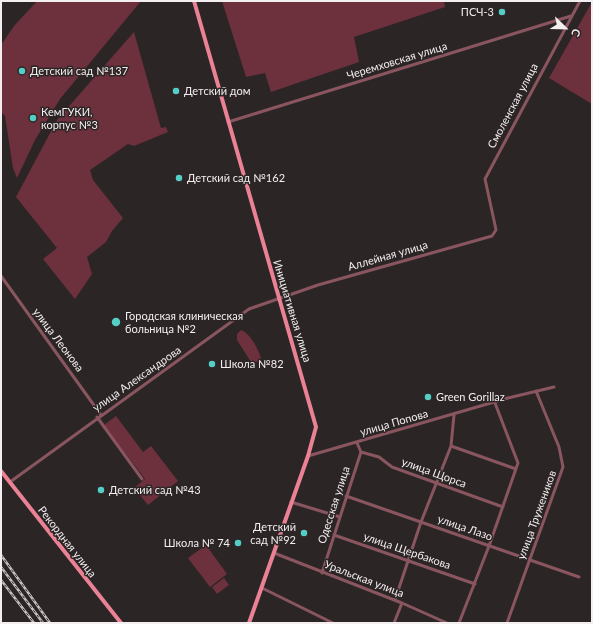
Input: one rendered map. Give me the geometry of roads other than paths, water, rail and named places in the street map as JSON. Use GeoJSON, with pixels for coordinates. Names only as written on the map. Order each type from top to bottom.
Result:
{"type":"FeatureCollection","features":[{"type":"Feature","properties":{"kind":"main road","name":"Инициативная улица"},"geometry":{"type":"LineString","coordinates":[[194,1],[316,427],[308,456],[249,623]]}},
{"type":"Feature","properties":{"kind":"main road","name":"Рекордная улица"},"geometry":{"type":"LineString","coordinates":[[1,471],[121,623]]}},
{"type":"Feature","properties":{"kind":"street","name":"Смоленская улица"},"geometry":{"type":"LineString","coordinates":[[495,225],[485,179],[580,1]]}},
{"type":"Feature","properties":{"kind":"street","name":"Черемховская улица"},"geometry":{"type":"LineString","coordinates":[[228,122],[571,16]]}},
{"type":"Feature","properties":{"kind":"street","name":"Аллейная улица"},"geometry":{"type":"LineString","coordinates":[[279,298],[492,236],[496,230],[495,225]]}},
{"type":"Feature","properties":{"kind":"street","name":"улица Леонова"},"geometry":{"type":"LineString","coordinates":[[1,276],[101,415]]}},
{"type":"Feature","properties":{"kind":"street","name":"улица Александрова"},"geometry":{"type":"LineString","coordinates":[[10,482],[97,417],[249,309],[279,298]]}},
{"type":"Feature","properties":{"kind":"street","name":"улица Попова"},"geometry":{"type":"LineString","coordinates":[[308,456],[496,402],[554,387]]}},
{"type":"Feature","properties":{"kind":"street","name":"улица Тружеников"},"geometry":{"type":"LineString","coordinates":[[508,623],[563,467],[559,447],[536,391]]}},
{"type":"Feature","properties":{"kind":"street"},"geometry":{"type":"LineString","coordinates":[[459,623],[489,546],[516,468],[517,457],[496,402]]}},
{"type":"Feature","properties":{"kind":"street"},"geometry":{"type":"LineString","coordinates":[[394,600],[410,560],[421,522],[451,446],[454,415]]}},
{"type":"Feature","properties":{"kind":"street"},"geometry":{"type":"LineString","coordinates":[[97,417],[142,479]]}},
{"type":"Feature","properties":{"kind":"street"},"geometry":{"type":"LineString","coordinates":[[357,443],[361,452]]}},
{"type":"Feature","properties":{"kind":"street"},"geometry":{"type":"LineString","coordinates":[[451,446],[516,468]]}},
{"type":"Feature","properties":{"kind":"street","name":"улица Щорса"},"geometry":{"type":"LineString","coordinates":[[361,452],[379,457],[392,467],[502,507]]}},
{"type":"Feature","properties":{"kind":"street","name":"Одесская улица"},"geometry":{"type":"LineString","coordinates":[[322,573],[361,452]]}},
{"type":"Feature","properties":{"kind":"street","name":"улица Лазо"},"geometry":{"type":"LineString","coordinates":[[346,496],[579,577]]}},
{"type":"Feature","properties":{"kind":"street"},"geometry":{"type":"LineString","coordinates":[[291,502],[340,517]]}},
{"type":"Feature","properties":{"kind":"street","name":"улица Щербакова"},"geometry":{"type":"LineString","coordinates":[[334,535],[410,560],[475,584]]}},
{"type":"Feature","properties":{"kind":"street","name":"Уральская улица"},"geometry":{"type":"LineString","coordinates":[[274,553],[322,573],[402,602],[447,623]]}},
{"type":"Feature","properties":{"kind":"street"},"geometry":{"type":"LineString","coordinates":[[262,588],[333,623]]}},
{"type":"Feature","properties":{"kind":"street"},"geometry":{"type":"LineString","coordinates":[[394,623],[402,602]]}},
{"type":"Feature","properties":{"kind":"railway"},"geometry":{"type":"LineString","coordinates":[[1,555],[50,623]]}},
{"type":"Feature","properties":{"kind":"railway"},"geometry":{"type":"LineString","coordinates":[[1,567],[43,623]]}},
{"type":"Feature","properties":{"kind":"railway"},"geometry":{"type":"LineString","coordinates":[[1,580],[34,623]]}},
{"type":"Feature","properties":{"kind":"place","name":"ПСЧ-3"},"geometry":{"type":"Point","coordinates":[502,12]}},
{"type":"Feature","properties":{"kind":"place","name":"Детский сад №137"},"geometry":{"type":"Point","coordinates":[22,71]}},
{"type":"Feature","properties":{"kind":"place","name":"Детский дом"},"geometry":{"type":"Point","coordinates":[176,91]}},
{"type":"Feature","properties":{"kind":"place","name":"КемГУКИ, корпус №3"},"geometry":{"type":"Point","coordinates":[33,118]}},
{"type":"Feature","properties":{"kind":"place","name":"Детский сад №162"},"geometry":{"type":"Point","coordinates":[179,178]}},
{"type":"Feature","properties":{"kind":"place","name":"Городская клиническая больница №2"},"geometry":{"type":"Point","coordinates":[116,322]}},
{"type":"Feature","properties":{"kind":"place","name":"Школа №82"},"geometry":{"type":"Point","coordinates":[212,364]}},
{"type":"Feature","properties":{"kind":"place","name":"Green Gorillaz"},"geometry":{"type":"Point","coordinates":[428,397]}},
{"type":"Feature","properties":{"kind":"place","name":"Детский сад №43"},"geometry":{"type":"Point","coordinates":[101,490]}},
{"type":"Feature","properties":{"kind":"place","name":"Детский сад №92"},"geometry":{"type":"Point","coordinates":[304,533]}},
{"type":"Feature","properties":{"kind":"place","name":"Школа № 74"},"geometry":{"type":"Point","coordinates":[238,543]}}]}
